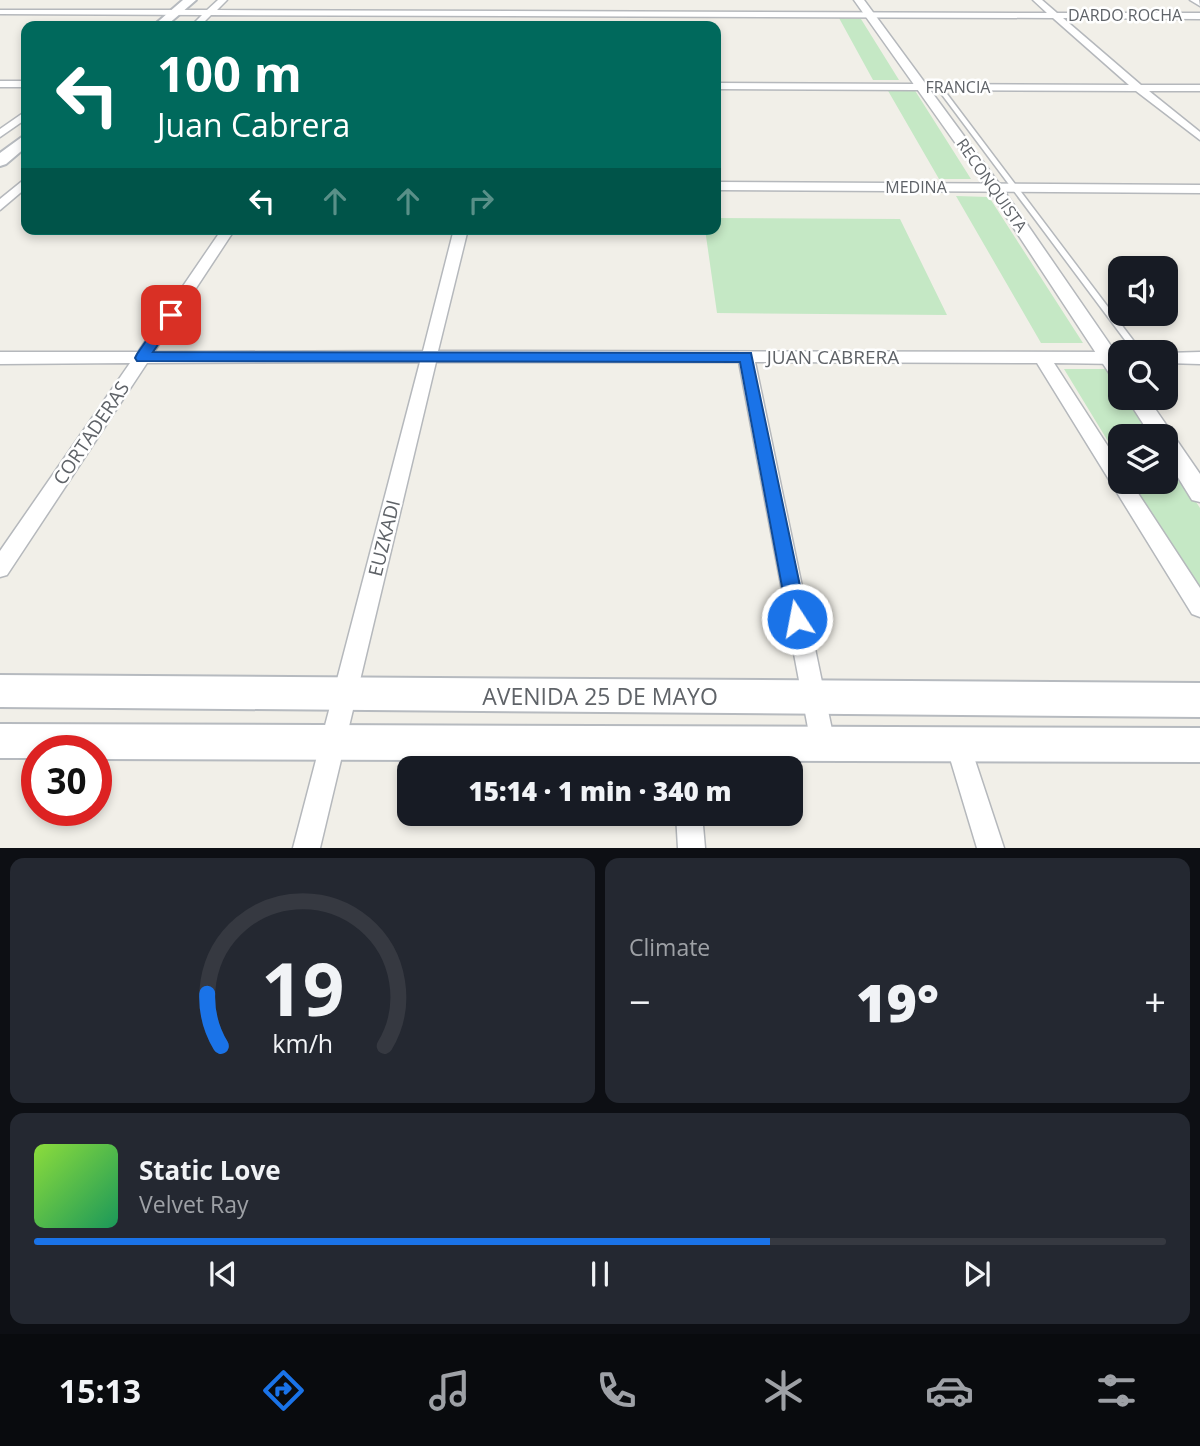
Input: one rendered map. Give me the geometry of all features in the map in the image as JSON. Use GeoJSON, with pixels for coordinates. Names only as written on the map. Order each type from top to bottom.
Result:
{"type":"FeatureCollection","features":[{"type":"Feature","properties":{"kind":"main road"},"geometry":{"type":"LineString","coordinates":[[166,21],[190,0]]}},
{"type":"Feature","properties":{"kind":"main road"},"geometry":{"type":"LineString","coordinates":[[0,161],[21,143]]}},
{"type":"Feature","properties":{"kind":"main road","name":"AVENIDA 25 DE MAYO"},"geometry":{"type":"LineString","coordinates":[[0,691],[1200,700]]}},
{"type":"Feature","properties":{"kind":"main road"},"geometry":{"type":"LineString","coordinates":[[0,741],[333,742],[684,756],[822,744],[1200,745]]}},
{"type":"Feature","properties":{"kind":"street"},"geometry":{"type":"LineString","coordinates":[[0,4],[6,0]]}},
{"type":"Feature","properties":{"kind":"street"},"geometry":{"type":"LineString","coordinates":[[144,21],[169,0]]}},
{"type":"Feature","properties":{"kind":"street"},"geometry":{"type":"LineString","coordinates":[[200,21],[223,0]]}},
{"type":"Feature","properties":{"kind":"street"},"geometry":{"type":"LineString","coordinates":[[514,21],[519,0]]}},
{"type":"Feature","properties":{"kind":"street","name":"RECONQUISTA"},"geometry":{"type":"LineString","coordinates":[[859,0],[1108,348]]}},
{"type":"Feature","properties":{"kind":"street"},"geometry":{"type":"LineString","coordinates":[[1037,0],[1138,88],[1200,137]]}},
{"type":"Feature","properties":{"kind":"street"},"geometry":{"type":"LineString","coordinates":[[1194,0],[1200,4]]}},
{"type":"Feature","properties":{"kind":"street","name":"DARDO ROCHA"},"geometry":{"type":"LineString","coordinates":[[0,12],[1200,16]]}},
{"type":"Feature","properties":{"kind":"street"},"geometry":{"type":"LineString","coordinates":[[0,84],[21,85]]}},
{"type":"Feature","properties":{"kind":"street","name":"FRANCIA"},"geometry":{"type":"LineString","coordinates":[[721,86],[1200,88]]}},
{"type":"Feature","properties":{"kind":"street"},"geometry":{"type":"LineString","coordinates":[[0,134],[21,118]]}},
{"type":"Feature","properties":{"kind":"street"},"geometry":{"type":"LineString","coordinates":[[0,188],[21,186]]}},
{"type":"Feature","properties":{"kind":"street","name":"MEDINA"},"geometry":{"type":"LineString","coordinates":[[721,186],[1200,189]]}},
{"type":"Feature","properties":{"kind":"street"},"geometry":{"type":"LineString","coordinates":[[0,206],[21,188]]}},
{"type":"Feature","properties":{"kind":"street","name":"CORTADERAS"},"geometry":{"type":"LineString","coordinates":[[0,568],[225,235]]}},
{"type":"Feature","properties":{"kind":"street","name":"EUZKADI"},"geometry":{"type":"LineString","coordinates":[[306,848],[459,235]]}},
{"type":"Feature","properties":{"kind":"street"},"geometry":{"type":"LineString","coordinates":[[746,357],[822,744]]}},
{"type":"Feature","properties":{"kind":"street","name":"JUAN CABRERA"},"geometry":{"type":"LineString","coordinates":[[0,358],[1108,358]]}},
{"type":"Feature","properties":{"kind":"street"},"geometry":{"type":"LineString","coordinates":[[1042,358],[1108,462]]}},
{"type":"Feature","properties":{"kind":"street"},"geometry":{"type":"LineString","coordinates":[[1178,358],[1200,358]]}},
{"type":"Feature","properties":{"kind":"street"},"geometry":{"type":"LineString","coordinates":[[1178,459],[1200,493]]}},
{"type":"Feature","properties":{"kind":"street"},"geometry":{"type":"LineString","coordinates":[[1128,494],[1200,607]]}},
{"type":"Feature","properties":{"kind":"street"},"geometry":{"type":"LineString","coordinates":[[958,745],[991,848]]}},
{"type":"Feature","properties":{"kind":"street"},"geometry":{"type":"LineString","coordinates":[[690,826],[692,848]]}},
{"type":"Feature","properties":{"kind":"lane"},"geometry":{"type":"LineString","coordinates":[[939,87],[1129,340]]}},
{"type":"Feature","properties":{"kind":"green space"},"geometry":{"type":"Polygon","coordinates":[[[839,18],[861,19],[899,80],[873,80],[839,18]]]}},
{"type":"Feature","properties":{"kind":"green space"},"geometry":{"type":"Polygon","coordinates":[[[887,89],[914,89],[971,179],[939,179],[887,89]]]}},
{"type":"Feature","properties":{"kind":"green space"},"geometry":{"type":"Polygon","coordinates":[[[956,196],[989,197],[1083,343],[1041,343],[956,196]]]}},
{"type":"Feature","properties":{"kind":"green space"},"geometry":{"type":"Polygon","coordinates":[[[721,218],[900,219],[947,315],[717,313],[706,235],[721,235],[721,218]]]}},
{"type":"Feature","properties":{"kind":"green space"},"geometry":{"type":"Polygon","coordinates":[[[1064,369],[1108,369],[1108,410],[1135,410],[1144,424],[1108,424],[1108,441],[1064,369]]]}},
{"type":"Feature","properties":{"kind":"green space"},"geometry":{"type":"Polygon","coordinates":[[[1178,474],[1200,508],[1200,594],[1140,494],[1178,494],[1178,474]]]}},
{"type":"Feature","properties":{"kind":"route"},"geometry":{"type":"LineString","coordinates":[[171,315],[142,358],[746,357],[797,619]]}}]}
